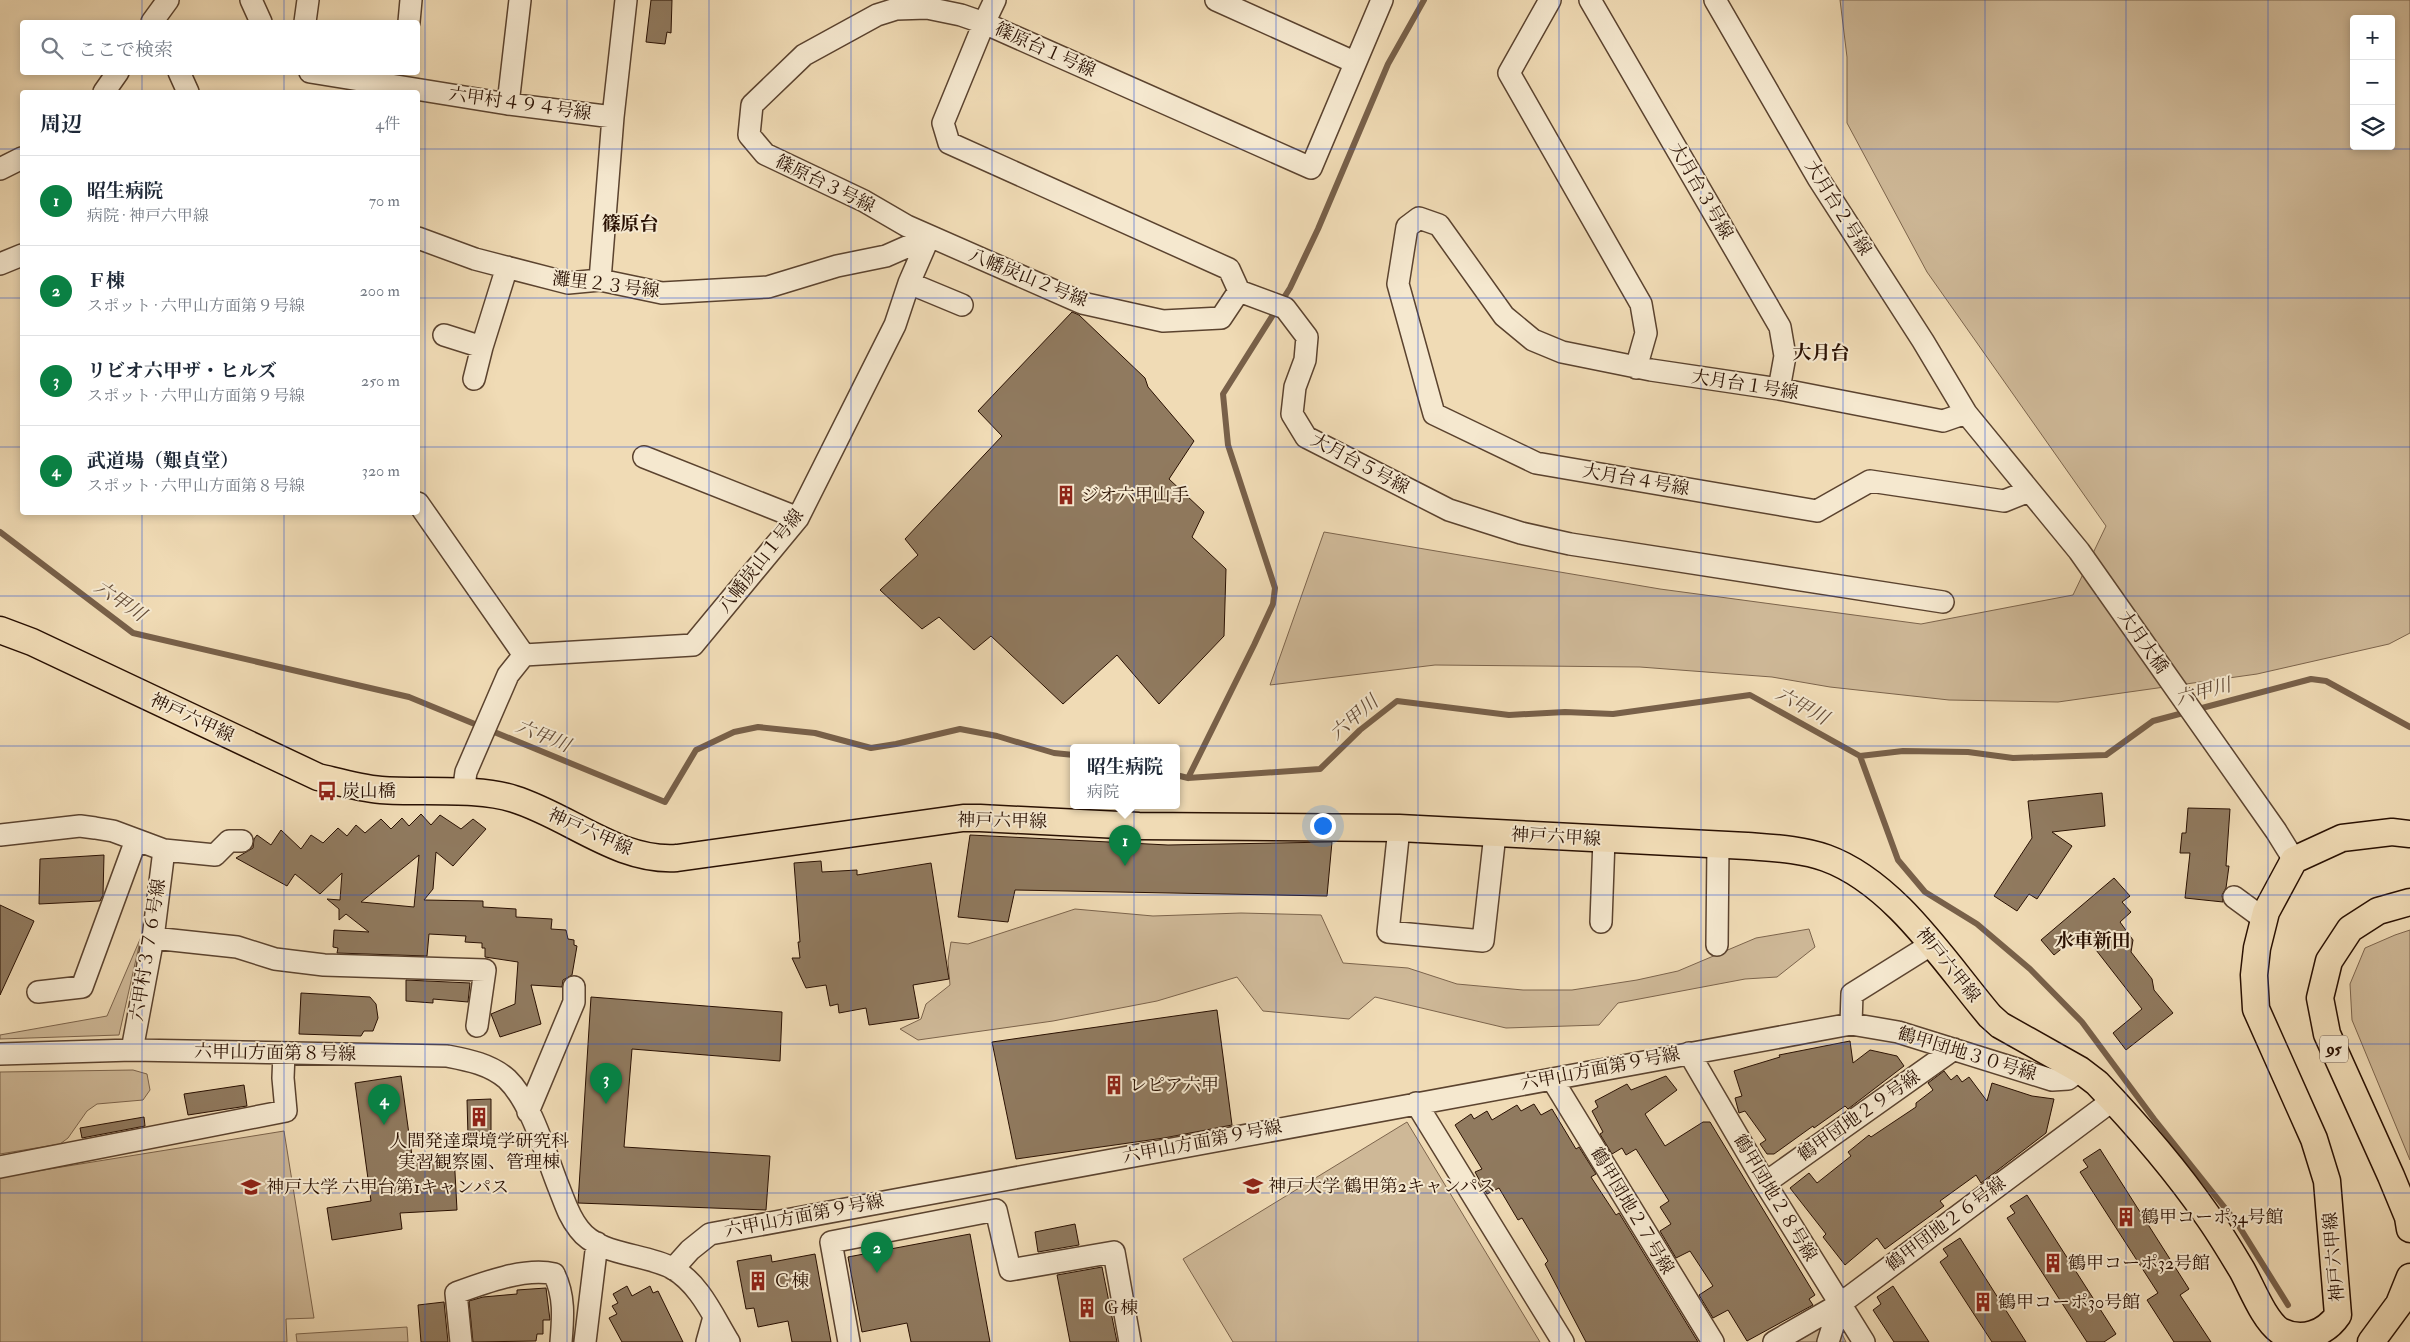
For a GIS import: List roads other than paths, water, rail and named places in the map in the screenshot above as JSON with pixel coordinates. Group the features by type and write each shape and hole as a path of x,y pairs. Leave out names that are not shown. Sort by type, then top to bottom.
{"main road":[{"name":"神戸六甲線","path":"0,630 32,642 318,777 352,786 380,790 463,793 512,798 617,846 646,857 662,859 963,818 1139,826 1399,828 1718,844 1776,848 1816,855 1838,863 1890,901 1932,944 1980,1005 2000,1026 2080,1070 2097,1083 2183,1182 2208,1216 2270,1321 2280,1332 2292,1340 2323,1332 2338,1315 2339,1306 2327,1181 2314,1139 2256,1009 2254,975 2257,948 2264,919 2280,883 2294,860"},
{"path":"2294,860 2342,838 2392,832 2410,834"},
{"name":"95","path":"2410,902 2378,911 2350,930 2329,961 2320,998 2328,1034 2391,1176 2408,1217 2410,1229"},
{"path":"2371,1342 2399,1304 2410,1277"}],"street":[{"path":"156,20 168,0"},
{"path":"251,0 260,20"},
{"path":"306,20 308,0"},
{"path":"409,20 412,0"},
{"path":"508,104 520,0"},
{"path":"600,280 613,117 626,0"},
{"path":"984,23 995,0"},
{"path":"1216,0 1354,62"},
{"name":"篠原台１号線","path":"1239,291 1229,269 949,143 943,123 984,23 1311,168 1354,62 1382,0"},
{"path":"1550,0 1510,73 1641,304 1646,333 1636,368"},
{"name":"大月台３号線","path":"1590,0 1780,327 1785,356 1779,389"},
{"name":"大月台２号線","path":"1715,0 1818,178 1924,341 1966,413"},
{"name":"篠原台３号線","path":"930,237 864,202 765,154 749,135 752,105 804,55 877,15 896,9 927,8 961,15 984,23"},
{"path":"105,90 116,75"},
{"path":"180,75 187,90"},
{"name":"六甲村４９４号線","path":"345,75 403,80 508,104 613,117"},
{"path":"0,169 20,159"},
{"name":"大月台１号線","path":"1407,227 1419,218 1439,225 1504,316 1533,340 1562,352 1584,359 1779,389 1943,421 1966,413"},
{"name":"大月台４号線","path":"1407,227 1398,284 1434,414 1536,462 1817,511 1870,481 2004,501 2029,491"},
{"name":"灘里２３号線","path":"420,239 507,267 568,283 600,280 662,293 768,287 837,266 886,256 930,237"},
{"name":"八幡炭山１号線","path":"524,656 694,645 798,518 895,325 909,283 930,237"},
{"name":"八幡炭山２号線","path":"930,237 1082,303 1163,321 1221,318 1239,291"},
{"path":"0,264 20,256"},
{"path":"474,379 507,267"},
{"path":"909,283 962,305"},
{"name":"大月台５号線","path":"1239,291 1286,308 1307,337 1305,360 1295,387 1292,414 1306,437 1449,510 1521,533 1570,544 1943,602"},
{"path":"444,335 482,347"},
{"path":"1966,413 2029,491"},
{"path":"644,457 798,518"},
{"name":"大月大橋","path":"2029,491 2079,551 2276,831 2294,860"},
{"path":"420,506 524,656 508,675 473,753 466,772 463,793"},
{"path":"0,835 80,826 113,831 164,850 215,855 229,841 242,841"},
{"path":"1399,828 1388,932 1483,941 1496,834"},
{"path":"1601,922 1604,839"},
{"path":"38,992 82,987 136,840"},
{"path":"1717,945 1718,844"},
{"name":"六甲村３７６号線","path":"132,1050 153,938 164,850"},
{"path":"2234,897 2264,919"},
{"path":"153,938 238,947 275,959 324,965 485,970 477,1026"},
{"path":"1851,1024 1852,994 1932,944"},
{"path":"574,988 574,1002 528,1112 570,1217 582,1233 597,1243 673,1269 695,1287 729,1342"},
{"name":"鶴甲団地３０号線","path":"1851,1024 1898,1032 2052,1080 2068,1079 2080,1070"},
{"name":"六甲山方面第９号線","path":"673,1269 690,1250 710,1234 1851,1024"},
{"name":"鶴甲団地２９号線","path":"1765,1183 1954,1049"},
{"name":"六甲山方面第８号線","path":"0,1054 132,1050 448,1056 470,1060 492,1069 507,1080 528,1112"},
{"name":"鶴甲団地２８号線","path":"1689,1053 1765,1183 1864,1342"},
{"path":"0,1168 286,1111 283,1078 284,1054"},
{"name":"鶴甲団地２７号線","path":"1552,1079 1712,1342"},
{"name":"鶴甲団地２６号線","path":"1774,1342 1840,1304 2113,1100"},
{"path":"1416,1103 1563,1342"},
{"path":"849,1342 831,1242 996,1210 1010,1270 1114,1252 1130,1342"},
{"path":"585,1342 597,1243"},
{"path":"461,1342 456,1293 487,1282 543,1271 554,1274 561,1288 563,1311 561,1342"},
{"path":"1828,1342 1840,1304"},
{"path":"707,1342 714,1317"}],"waterway":[{"path":"1188,778 1273,604 1275,588 1228,445 1223,394 1290,288 1318,229 1388,64 1424,0"},
{"name":"六甲川","path":"0,532 133,633 409,697 665,802 696,750 734,732 758,727 815,733 871,748 960,729 997,736 1054,753 1070,755"},
{"name":"六甲川","path":"1180,776 1188,778 1320,769 1360,730 1397,701 1509,715 1565,712 1613,714 1750,695 1860,756 1903,751 1968,752 2013,758 2106,755 2153,721 2311,679 2326,681 2410,727"},
{"path":"1860,756 1898,860 1925,892 1977,924 2030,969 2082,1022 2154,1119 2237,1223 2288,1305"}],"place":[{"name":"ジオ六甲山手","path":"1066,495"},
{"name":"炭山橋","path":"327,791"},
{"name":"昭生病院","path":"1125,866"},
{"name":"レピア六甲","path":"1114,1085"},
{"name":"リビオ六甲ザ・ヒルズ","path":"606,1104"},
{"name":"人間発達環境学研究科 実習観察園、管理棟","path":"479,1117"},
{"name":"武道場（艱貞堂）","path":"384,1125"},
{"name":"神戸大学 鶴甲第2キャンパス","path":"1253,1186"},
{"name":"神戸大学 六甲台第1キャンパス","path":"251,1187"},
{"name":"鶴甲コーポ34号館","path":"2126,1217"},
{"name":"鶴甲コーポ32号館","path":"2053,1263"},
{"name":"Ｆ棟","path":"877,1273"},
{"name":"Ｃ棟","path":"758,1281"},
{"name":"鶴甲コーポ30号館","path":"1983,1302"},
{"name":"Ｇ棟","path":"1087,1308"}],"district":[{"name":"篠原台","path":"630,224"},
{"name":"大月台","path":"1821,353"},
{"name":"水車新田","path":"2093,941"}]}
